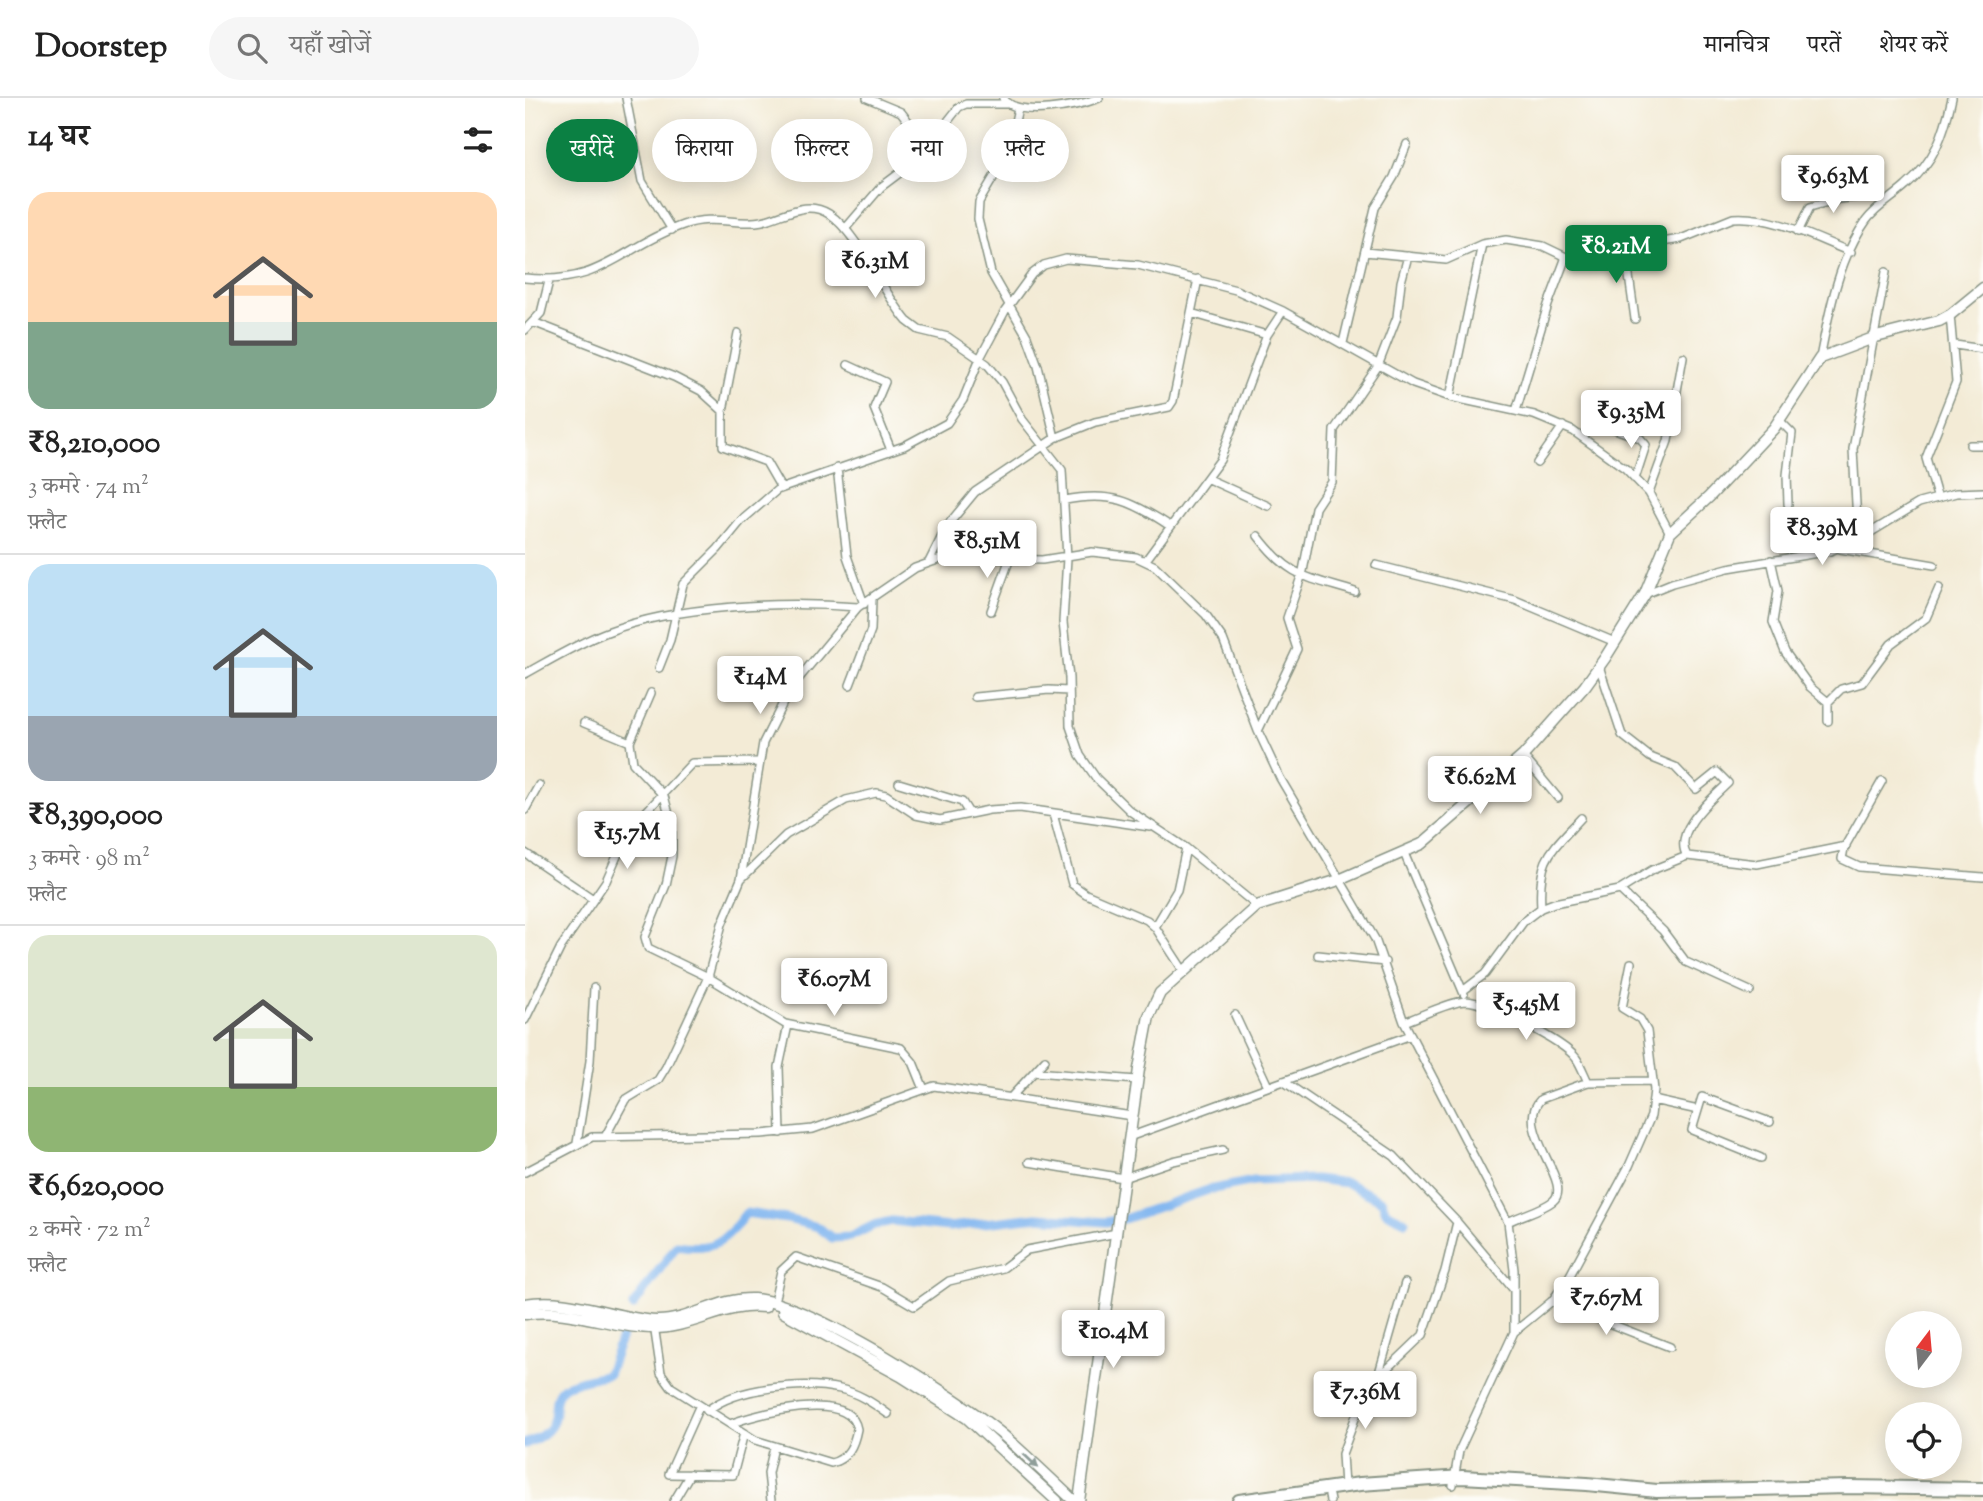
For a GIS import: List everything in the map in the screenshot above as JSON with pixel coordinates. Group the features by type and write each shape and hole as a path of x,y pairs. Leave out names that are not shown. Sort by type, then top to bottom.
{"highway":[{"path":"1239,1501 1344,1486 1476,1480 1587,1484 1657,1492 1848,1486 1983,1489"},
{"path":"1298,1501 1454,1481"}],"street":[{"path":"627,98 642,181 672,230"},
{"path":"867,98 901,112 906,119"},
{"path":"949,119 961,105 1005,101 1019,108 1056,108 1099,98"},
{"path":"1077,1501 1137,1080 1153,1005 1168,983 1257,906 1339,880 1422,844 1523,755 1599,666 1615,642 1645,594 1670,533 1709,497 1779,420 1820,358 1831,304 1866,221 1907,186 1933,156 1943,138 1952,98"},
{"path":"1019,108 1009,153 977,208 986,260 1010,304 1044,382 1055,438"},
{"path":"1343,343 1375,208 1394,177 1407,144"},
{"path":"845,229 876,192 890,182"},
{"path":"1798,232 1810,207 1839,199 1867,197"},
{"path":"525,278 549,281 603,268 683,225 715,219 760,221 802,208 830,214 845,229 907,321 919,330 948,337 980,358 1002,382 1021,419 1062,470 1067,558 1063,622 1070,726 1076,747 1087,766 1112,795 1187,848 1257,906"},
{"path":"1365,252 1446,260 1482,244 1506,240 1525,241 1566,257 1681,239 1733,218 1756,218 1851,252"},
{"path":"1450,397 1482,244"},
{"path":"1625,247 1635,319"},
{"path":"1258,732 1297,649 1287,618 1301,576 1315,508 1334,474 1334,429 1378,366 1397,317 1401,282 1408,257"},
{"path":"1516,411 1548,305 1566,257"},
{"path":"659,668 680,592 689,577 718,550 759,504 781,488 891,450 939,430 955,415 980,358 1010,304 1032,274 1055,260 1138,265 1236,290 1283,311 1413,384 1450,397 1516,411 1563,426 1635,479 1649,494 1670,533"},
{"path":"1858,540 1852,462 1886,272"},
{"path":"929,562 947,526 975,492 1055,438 1095,422 1169,408 1173,401 1198,279"},
{"path":"525,330 545,303 549,281"},
{"path":"1820,358 1876,337 1950,315 1983,288"},
{"path":"1146,560 1208,479 1227,443 1267,335 1283,311"},
{"path":"1191,313 1267,335"},
{"path":"1937,496 1926,458 1954,390 1955,345 1950,315"},
{"path":"533,321 689,383 723,411"},
{"path":"738,333 723,411 723,446 765,462 781,488"},
{"path":"1955,345 1983,349"},
{"path":"1649,494 1668,441 1683,357"},
{"path":"848,365 885,382 874,408 891,450"},
{"path":"1779,420 1792,433 1787,475 1788,505"},
{"path":"1537,463 1563,426"},
{"path":"1612,428 1640,438 1646,445 1635,479"},
{"path":"1970,445 1983,445"},
{"path":"837,468 847,556 861,606"},
{"path":"1208,479 1268,506"},
{"path":"1645,594 1683,580 1839,549 1919,503 1937,496 1983,492"},
{"path":"1065,499 1107,496 1143,508 1170,526"},
{"path":"1258,536 1277,561 1301,576 1355,593"},
{"path":"1839,549 1934,565"},
{"path":"606,1135 625,1100 658,1080 708,977 722,924 741,879 757,762 763,743 790,689 861,606 929,562 967,555 1067,558 1092,552 1146,560 1189,598 1216,628 1258,732 1280,778 1375,939 1404,1022 1507,1222 1514,1290 1514,1332 1459,1451 1454,1481"},
{"path":"991,611 1010,558"},
{"path":"1771,561 1778,591 1773,622 1785,652 1810,687 1828,702"},
{"path":"1376,565 1515,600 1615,642"},
{"path":"1828,721 1828,702 1841,689 1862,683 1891,644 1926,618 1939,587"},
{"path":"850,685 871,630 872,599"},
{"path":"525,674 601,634 675,614 766,607 861,606"},
{"path":"1599,666 1622,735 1650,757 1675,767 1696,789 1717,772 1728,783 1709,802 1683,837 1682,849 1687,856"},
{"path":"975,697 1035,691 1069,691"},
{"path":"651,694 630,743 633,763 664,796 671,816 673,846 666,886 647,930 645,943 788,1024 901,1048 913,1062 924,1088"},
{"path":"584,723 630,743"},
{"path":"1523,755 1557,798"},
{"path":"525,1020 562,947 614,865 628,831 664,796 692,763 757,762"},
{"path":"1882,781 1846,846 1842,859 1859,867 1983,877"},
{"path":"899,783 962,802 969,813"},
{"path":"525,810 540,785"},
{"path":"741,879 786,835 846,800 865,793 886,795 906,810 928,818 951,819 969,813 1020,808 1154,827"},
{"path":"1053,814 1072,884 1086,894 1140,916 1155,927 1184,971"},
{"path":"1541,908 1539,881 1543,864 1549,852 1581,818"},
{"path":"1464,990 1485,974 1516,930 1541,908 1620,890 1652,870 1687,856 1757,864 1846,846"},
{"path":"1155,927 1177,890 1187,848"},
{"path":"525,853 593,900"},
{"path":"1404,853 1464,990 1465,1001"},
{"path":"1620,890 1663,931 1686,962 1750,991"},
{"path":"1318,955 1385,962"},
{"path":"1514,1332 1552,1301 1568,1279 1648,1127 1653,1100 1647,1031 1640,1019 1622,1008 1631,963"},
{"path":"577,1143 590,1061 594,988"},
{"path":"1404,1022 1465,1001 1510,1016 1566,1050 1575,1057 1588,1082"},
{"path":"1235,1015 1268,1086"},
{"path":"781,1133 779,1067 788,1024"},
{"path":"1129,1137 1411,1035"},
{"path":"1012,1097 1045,1060"},
{"path":"1035,1072 1137,1080"},
{"path":"1283,1081 1394,1156 1457,1222 1514,1290"},
{"path":"1507,1222 1552,1202 1559,1191 1536,1135 1533,1122 1536,1104 1548,1095 1588,1082 1652,1081"},
{"path":"525,1172 577,1143 606,1135 781,1133 833,1123 924,1088 944,1086 1132,1116"},
{"path":"1761,1158 1692,1130 1702,1097 1770,1122"},
{"path":"1653,1100 1698,1110"},
{"path":"1029,1162 1123,1178 1173,1161 1223,1150"},
{"path":"1376,1380 1423,1335 1445,1271 1457,1222"},
{"path":"774,1302 781,1271 796,1257 882,1287 914,1306 949,1281 1003,1268 1027,1250 1117,1233"},
{"path":"1344,1486 1342,1454 1345,1443 1357,1413 1376,1380 1405,1283"},
{"path":"525,1304 571,1303 654,1324 738,1300 774,1302 833,1328 971,1412 1003,1435 1077,1501"},
{"path":"1552,1301 1670,1347"},
{"path":"525,1314 573,1313 654,1324 747,1306 775,1308 901,1376 967,1418 985,1431 1057,1501"},
{"path":"654,1324 664,1379 699,1407 744,1433 774,1447 831,1463 839,1461 849,1451 856,1424 847,1415 822,1406 767,1413 730,1424"},
{"path":"707,1411 731,1396 785,1386 818,1386 854,1393 888,1414"},
{"path":"699,1407 669,1474 733,1475 744,1433"},
{"path":"771,1501 768,1473 774,1447"},
{"path":"674,1501 690,1474"}],"waterway":[{"path":"633,1306 677,1245 700,1247 717,1242 731,1231 746,1213 818,1227 832,1238 850,1237 874,1225 892,1221 949,1227 1037,1217 1106,1222 1127,1218 1208,1190 1254,1181 1316,1179 1347,1183 1382,1201 1386,1212 1405,1221"},
{"path":"525,1444 548,1430 553,1422 556,1400 564,1387 608,1374 624,1329"}]}
